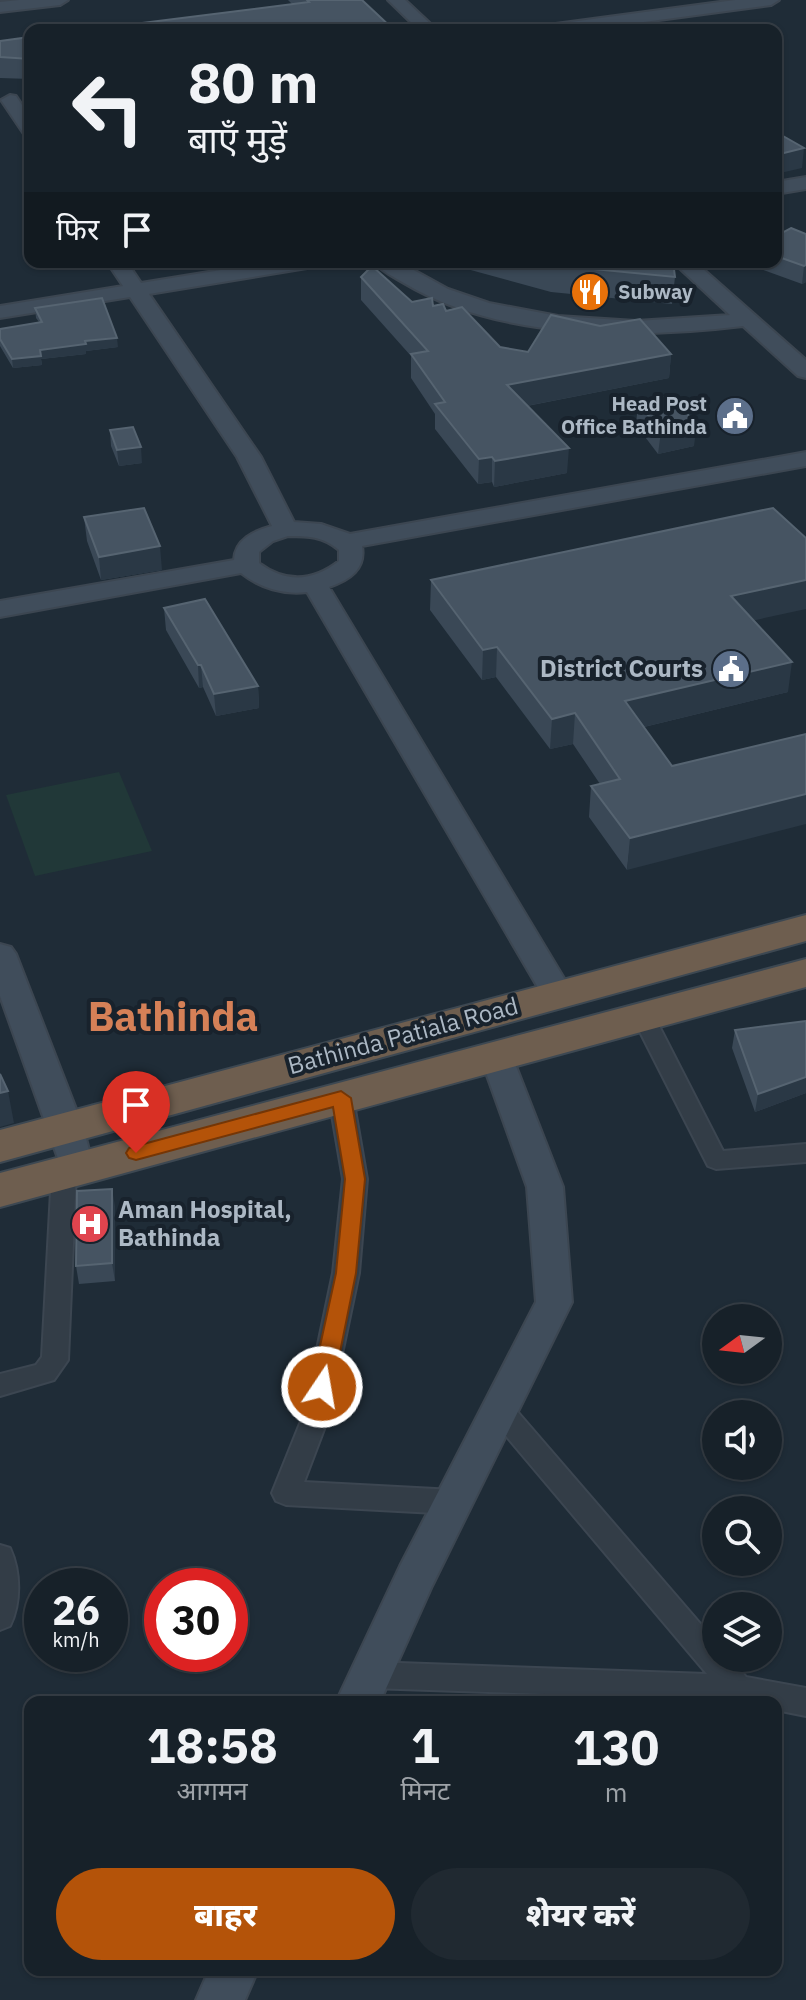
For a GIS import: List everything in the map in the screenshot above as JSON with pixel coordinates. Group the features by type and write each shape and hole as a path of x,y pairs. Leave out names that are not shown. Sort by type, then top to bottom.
{"highway":[{"name":"Bathinda Patiala Road","path":"0,1146 806,928"},
{"path":"0,1190 806,973"}],"street":[{"path":"0,7 60,0"},
{"path":"396,0 422,24"},
{"path":"593,24 771,0"},
{"path":"5,101 24,123"},
{"path":"782,187 806,183"},
{"path":"121,268 249,457 286,529"},
{"path":"0,312 269,268"},
{"path":"395,268 450,298 526,316 667,328 747,319"},
{"path":"691,268 806,371"},
{"path":"346,542 806,459"},
{"path":"286,529 313,529 334,535 351,548 351,563 336,577 315,584 283,585 260,578 246,565 247,549 264,536 286,529"},
{"path":"0,609 246,565"},
{"path":"315,584 558,995"},
{"path":"0,954 66,1127 70,1171 55,1360 45,1373 0,1385"},
{"path":"643,1016 716,1160 806,1153"},
{"path":"496,1056 545,1187 554,1302 365,1688 738,1689 775,1696"},
{"path":"341,1098 355,1179 346,1273 316,1416 286,1493 454,1502"},
{"path":"500,1410 738,1689"},
{"path":"0,1557 5,1605 0,1617"},
{"path":"782,1697 806,1702"},
{"path":"220,2000 231,1976"}],"green space":[{"path":"119,772 152,851 35,876 6,795"}],"building":[{"path":"307,0 362,0 388,24 134,24 309,2"},
{"path":"24,38 24,59 0,57 0,41"},
{"path":"782,135 804,148 782,154"},
{"path":"791,228 806,234 806,265 782,258 782,233"},
{"path":"374,268 412,302 432,298 433,306 443,304 446,311 462,307 500,347 528,352 551,315 600,326 640,319 671,354 507,385 569,448 495,461 492,457 479,459 435,404 445,402 411,354 428,351 361,277"},
{"path":"583,268 674,268 675,277"},
{"path":"102,298 117,338 40,350 41,356 12,359 0,339 0,329 42,322 35,308"},
{"path":"667,396 697,423 661,431 638,403"},
{"path":"133,427 141,447 117,450 110,430"},
{"path":"144,508 160,546 99,557 84,517"},
{"path":"773,508 806,538 806,580 731,596 792,662 625,701 672,766 806,734 806,794 630,838 591,786 620,779 575,713 552,719 497,647 483,650 431,580"},
{"path":"205,599 258,686 214,694 201,665 198,665 164,608"},
{"path":"806,1021 806,1077 758,1094 735,1030"},
{"path":"0,1074 8,1091 0,1093"},
{"path":"112,1189 112,1263 76,1266 77,1191"}],"place":[{"name":"Subway","path":"590,292"},
{"name":"Head Post Office Bathinda","path":"735,416"},
{"name":"District Courts","path":"731,669"},
{"name":"Aman Hospital, Bathinda","path":"90,1224"}],"district":[{"name":"Bathinda","path":"173,1017"}],"route":[{"path":"136,1153 341,1098 355,1179 346,1273 322,1387"}]}
